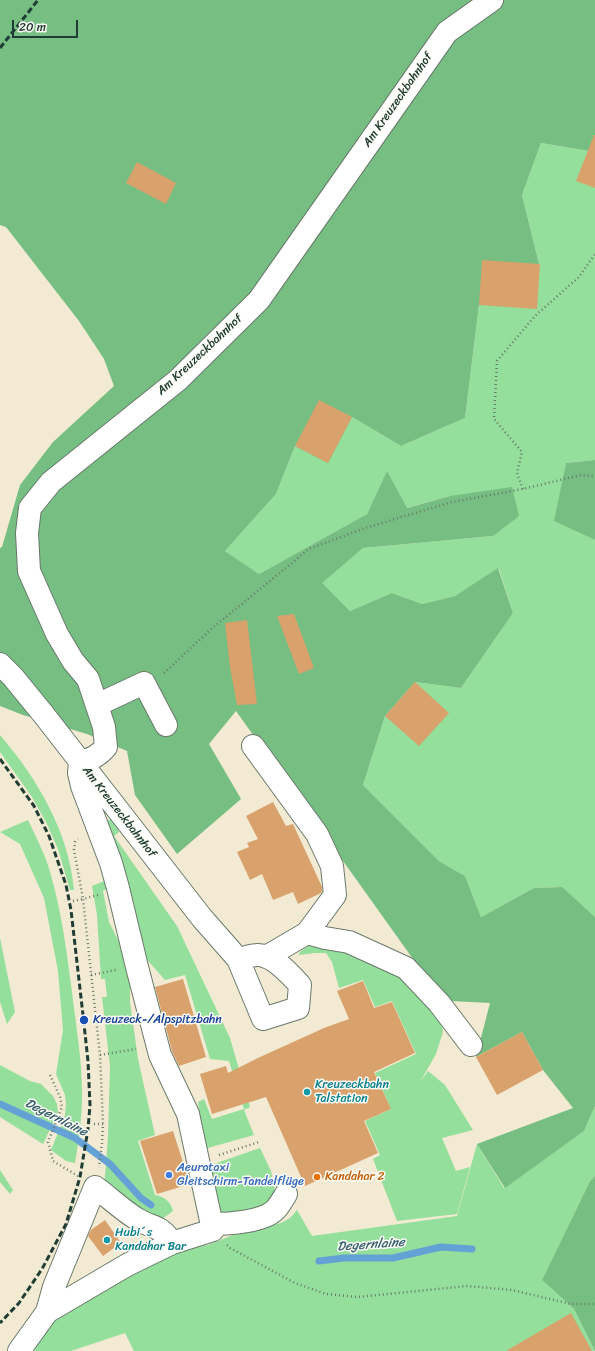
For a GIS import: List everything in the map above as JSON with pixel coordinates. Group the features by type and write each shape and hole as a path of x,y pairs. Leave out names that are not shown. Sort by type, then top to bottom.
{"street":[{"name":"Am Kreuzeckbahnhof","path":"80,762 89,760 99,755 106,747 104,727 88,679 73,661 57,634 29,571 27,533 30,508 51,482 178,380 258,300 447,32 492,0"},
{"name":"Am Kreuzeckbahnhof","path":"0,664 13,677 202,918 238,959 263,1019 298,1008 300,985 285,969 266,957"},
{"path":"97,705 144,683 166,725"},
{"path":"238,959 257,955 266,957 307,933 335,895 332,866 317,834 254,746"},
{"path":"80,762 79,773 82,786 118,888 160,1055 188,1114 212,1227"},
{"path":"307,933 349,942 406,968 439,1003 471,1045"},
{"path":"20,1351 47,1312 54,1287 97,1178 138,1220 166,1233 172,1243"},
{"path":"47,1312 127,1265 172,1243 212,1227 260,1218 275,1210 286,1194"}],"path":[{"path":"523,489 517,473 522,452 494,419 497,361 535,316 579,277 595,254"},
{"path":"144,683 164,672 210,630 309,549 365,528 452,502 523,489 581,475 595,476"},
{"path":"50,1075 60,1097 62,1108 48,1142 53,1161 97,1178 103,1124 100,1055 83,899 74,850 75,842 94,820"},
{"path":"73,901 94,897"},
{"path":"91,975 101,973"},
{"path":"100,1055 158,1045"},
{"path":"94,1124 103,1124"},
{"path":"198,1161 259,1142"},
{"path":"212,1227 230,1248 295,1283 326,1294 358,1296 468,1286 512,1290 571,1304 595,1304"}],"green space":[{"path":"0,0 595,0 595,152 541,143 522,195 539,264 479,305 465,418 401,446 352,417 328,463 295,446 276,494 225,551 259,574 367,514 387,471 407,508 450,496 512,487 519,516 493,536 363,548 322,583 350,611 392,593 422,604 455,596 498,568 513,613 461,688 415,682 385,716 363,785 439,861 465,876 481,917 534,888 562,887 595,917 595,1106 584,1131 505,1188 477,1144 573,1108 543,1070 522,1032 476,1057 490,1003 451,1001 418,966 236,711 209,744 241,799 177,854 135,795 127,751 87,734 23,715 0,706 0,548 2,547 20,485 53,442 114,386 104,359 79,321 6,227 0,225"},
{"path":"541,143 595,152 595,460 566,463 555,521 595,540 595,917 561,887 534,888 481,917 465,876 439,861 363,785 385,716 415,682 461,688 513,613 499,569 455,596 422,604 392,593 350,611 321,583 363,548 493,536 450,496 406,508 387,472 367,514 259,574 225,551 276,494 295,446 352,417 401,446 465,418 479,305 539,264 522,195"},
{"path":"595,460 595,540 554,521 566,463"},
{"path":"0,735 26,769 49,807 66,847 74,890 70,890 58,849 46,822 32,797 0,752"},
{"path":"111,819 116,824 119,832 114,836 177,926 230,1038 250,1107 244,1110 254,1135 204,1149 198,1102 204,1099 212,1119 244,1109 229,1061 210,1059 185,975 165,980 143,955 104,822"},
{"path":"28,820 42,849 50,871 59,906 68,963 82,1081 81,1120 75,1163 66,1161 51,1150 65,1115 66,1104 65,1095 56,1074 63,1030 58,971 44,898 20,844 0,832"},
{"path":"109,879 111,886 103,891 109,922 119,942 130,984 130,1002 138,1059 155,1135 138,1141 155,1195 167,1200 173,1211 162,1219 140,1216 104,1189 108,1136 110,1066 102,997 107,997 105,979 101,979 97,915 92,886"},
{"path":"0,938 15,1012 7,1024 0,1002"},
{"path":"332,942 401,975 440,1014 443,1032 436,1054 420,1082 428,1071 445,1085 473,1130 442,1138 456,1171 470,1167 457,1214 397,1221 373,1159 380,1155 365,1121 391,1109 375,1073 416,1054 392,1001 375,1007 363,980 339,988 332,962 326,953 298,955 309,946"},
{"path":"0,1065 30,1081 41,1084 53,1096 57,1104 58,1112 43,1144 0,1117"},
{"path":"595,1106 595,1176 590,1181 542,1280 574,1309 595,1351 134,1351 125,1333 71,1351 35,1351 36,1340 44,1330 73,1306 139,1266 185,1248 208,1245 233,1235 236,1231 281,1223 290,1218 297,1210 312,1236 457,1216 477,1144 504,1188 584,1131"},
{"path":"260,1148 271,1171 275,1192 269,1206 223,1216 213,1195 208,1166"},
{"path":"0,1170 13,1190 10,1194 0,1182"},
{"path":"595,1176 595,1351 574,1309 542,1280 590,1181"}],"building":[{"path":"595,135 595,188 576,181"},
{"path":"137,162 176,183 166,204 126,183"},
{"path":"482,260 540,264 537,309 479,305"},
{"path":"319,400 352,417 328,463 295,446"},
{"path":"294,614 314,668 299,674 277,616"},
{"path":"247,620 257,704 237,705 230,667 225,623"},
{"path":"415,682 449,713 419,746 385,716"},
{"path":"273,802 286,826 293,824 322,887 321,893 298,904 293,892 273,900 262,874 250,880 237,852 249,847 247,843 258,839 246,816"},
{"path":"183,979 206,1057 179,1066 172,1051 155,987"},
{"path":"363,981 374,1008 392,1002 415,1053 374,1072 391,1109 364,1121 378,1153 305,1186 266,1097 212,1114 200,1074 226,1066 228,1073 324,1028 349,1019 337,991"},
{"path":"522,1032 543,1070 497,1095 476,1057"},
{"path":"173,1131 190,1184 157,1194 140,1141"},
{"name":"Hubi´s Kandahar Bar","path":"105,1220 121,1243 103,1256 88,1236 91,1230"},
{"path":"571,1313 592,1351 506,1351"}],"waterway":[{"name":"Degernlaine","path":"0,1104 75,1138 110,1164 141,1198 151,1205"},
{"name":"Degernlaine","path":"319,1261 344,1258 393,1258 441,1247 472,1249"}],"railway":[{"path":"0,48 38,0"},
{"path":"0,759 34,806 49,836 66,885 71,910 83,1015 88,1061 90,1105 88,1129 80,1177 66,1224 42,1269 19,1303 0,1323"}],"place":[{"name":"Kreuzeck-/Alpspitzbahn","path":"84,1020"},
{"name":"Kreuzeckbahn Talstation","path":"307,1092"},
{"name":"Aeurotaxi Gleitschirm-Tandelflüge","path":"169,1175"},
{"name":"Kandahar 2","path":"317,1177"},
{"name":"Hubi´s Kandahar Bar","path":"107,1240"}]}
